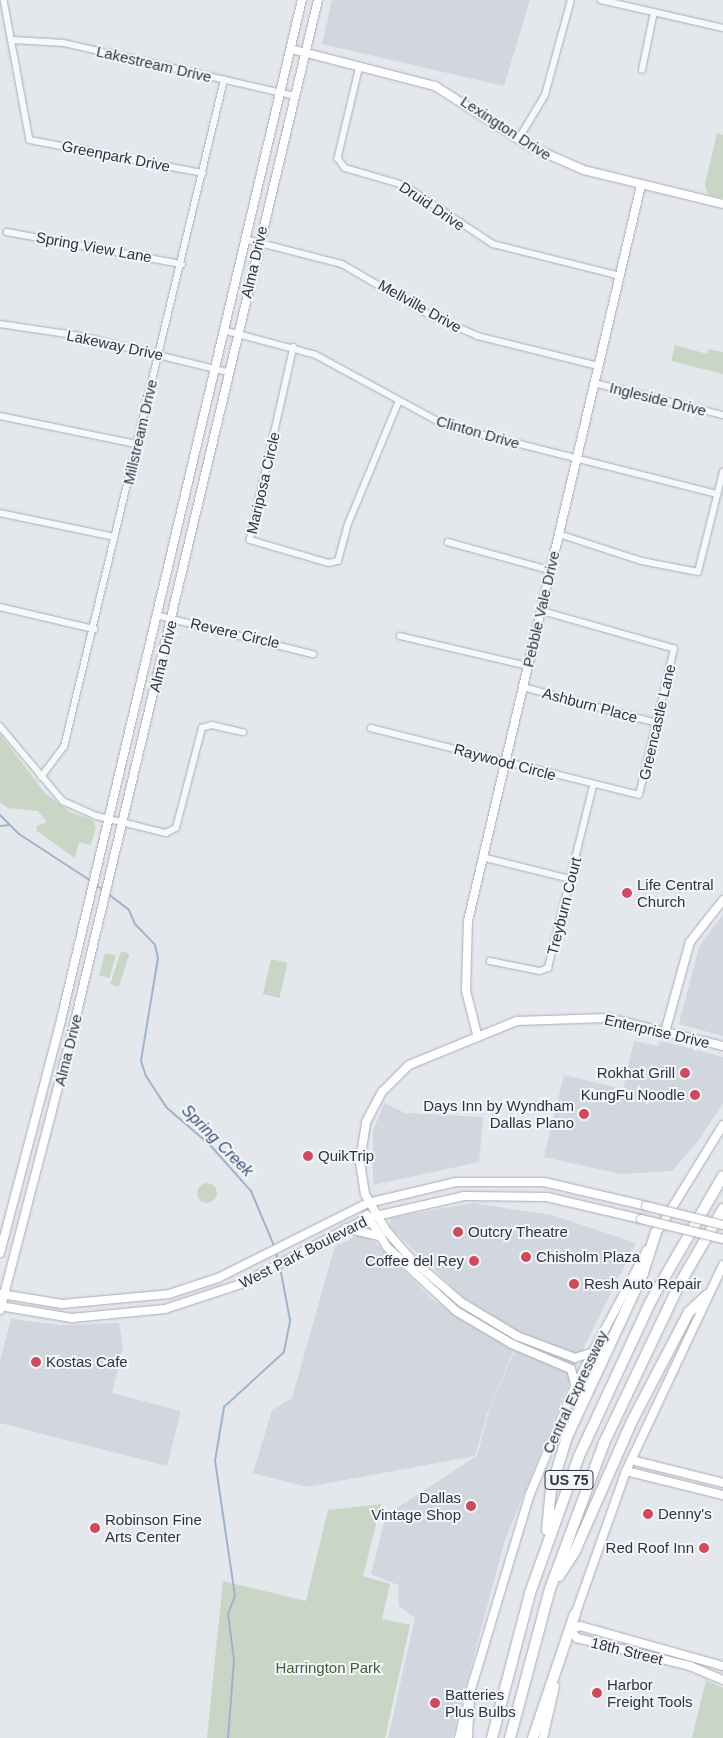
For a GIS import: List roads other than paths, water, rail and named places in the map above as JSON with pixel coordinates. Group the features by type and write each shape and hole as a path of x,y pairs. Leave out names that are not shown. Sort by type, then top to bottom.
{"highway":[{"name":"Central Expressway","path":"492,1738 545,1547 618,1367 723,1176"},
{"name":"US 75","path":"510,1738 550,1589 616,1414 679,1285 723,1209"},
{"path":"545,1547 551,1489 567,1437 643,1273 656,1232"},
{"path":"550,1589 575,1551 632,1421 689,1312 707,1295"},
{"path":"532,1738 575,1614"},
{"path":"467,1738 469,1694"}],"main road":[{"name":"Alma Drive","path":"0,1253 71,978 87,900 302,0"},
{"name":"Alma Drive","path":"0,1308 2,1294 43,1147 84,981 99,909 172,618 237,333 318,0"},
{"name":"Lexington Drive","path":"291,49 414,78 452,94 518,140 566,164 641,185 723,204"},
{"name":"Pebble Vale Drive","path":"477,1034 467,1001 465,951 482,857 641,185"},
{"path":"665,1032 690,942 723,900"},
{"path":"71,978 84,981"},
{"name":"Enterprise Drive","path":"591,1353 575,1358 517,1336 434,1281 394,1240 368,1202 360,1172 366,1122 382,1092 421,1057 477,1034 517,1021 574,1016 607,1018 723,1046"},
{"name":"Central Expressway","path":"459,1738 469,1694 514,1539 575,1386 656,1232 723,1125"},
{"path":"29,1144 43,1147"},
{"name":"West Park Boulevard","path":"2,1294 42,1302 99,1303 152,1298 201,1284 254,1260 297,1236 368,1202 442,1184 504,1180 569,1186 723,1225"},
{"name":"West Park Boulevard","path":"0,1308 52,1316 111,1317 204,1298 258,1276 344,1228 367,1218 442,1199 508,1194 547,1197 723,1240"},
{"path":"368,1202 367,1218 379,1237 427,1287 456,1311 512,1344 571,1369 575,1386"},
{"path":"344,1228 379,1237"},
{"path":"543,1738 570,1630 626,1472 707,1295 723,1265"},
{"path":"427,1287 434,1281"},
{"path":"201,1284 204,1298"},
{"path":"512,1344 517,1336"},
{"path":"631,1460 723,1484"},
{"path":"626,1472 723,1495"},
{"path":"710,1492 713,1481"},
{"name":"18th Street","path":"723,1666 660,1646 580,1626 570,1630 577,1638 657,1658 723,1680"},
{"path":"657,1658 660,1646"}],"street":[{"path":"4,0 13,40"},
{"path":"518,140 545,95 571,0"},
{"path":"601,0 723,28"},
{"path":"642,70 654,12"},
{"name":"Lakestream Drive","path":"13,40 64,43 295,96"},
{"name":"Greenpark Drive","path":"13,40 21,110 30,140 202,173"},
{"name":"Druid Drive","path":"360,66 338,158 345,168 404,185 493,244 620,276"},
{"name":"Millstream Drive","path":"41,777 64,747 94,629 158,354 182,264 224,80"},
{"name":"Spring View Lane","path":"7,232 182,264"},
{"name":"Mellville Drive","path":"245,239 342,264 430,315 478,336 598,366"},
{"name":"Lakeway Drive","path":"0,324 158,354 228,372"},
{"name":"Clinton Drive","path":"223,330 294,347 316,355 398,403 456,428 578,457 717,494"},
{"name":"Mariposa Circle","path":"294,347 250,540 329,563 338,561 348,524 398,403"},
{"name":"Ingleside Drive","path":"594,384 723,415"},
{"path":"0,416 137,444"},
{"path":"559,534 642,560 698,572 723,472"},
{"path":"0,513 115,537"},
{"path":"448,542 550,570"},
{"path":"0,607 94,629"},
{"name":"Greencastle Lane","path":"541,611 674,649 639,795"},
{"name":"Revere Circle","path":"156,614 313,654"},
{"path":"400,636 528,666"},
{"name":"Ashburn Place","path":"523,687 657,723"},
{"path":"0,726 63,801 121,822 172,832 202,728 212,725 243,732"},
{"name":"Raywood Circle","path":"371,728 505,760 593,786 639,795"},
{"name":"Treyburn Court","path":"490,961 540,971 548,968 593,786"},
{"path":"482,857 570,879"}],"waterway":[{"name":"Spring Creek","path":"0,815 19,834 91,881"},
{"name":"Spring Creek","path":"0,826 10,825"},
{"name":"Spring Creek","path":"96,885 104,891"},
{"name":"Spring Creek","path":"108,894 129,910 135,924 155,945 158,958 141,1061 146,1076 166,1107 210,1145 251,1191 275,1248"},
{"name":"Spring Creek","path":"276,1253 279,1263"},
{"name":"Spring Creek","path":"228,1738 234,1660 228,1614 235,1596 215,1461 224,1407 284,1352 290,1320 280,1267"}],"place":[{"name":"Life Central Church","path":"627,893"},
{"name":"Rokhat Grill","path":"685,1073"},
{"name":"KungFu Noodle","path":"695,1095"},
{"name":"Days Inn by Wyndham Dallas Plano","path":"584,1114"},
{"name":"QuikTrip","path":"308,1156"},
{"name":"Outcry Theatre","path":"458,1232"},
{"name":"Chisholm Plaza","path":"526,1257"},
{"name":"Coffee del Rey","path":"474,1261"},
{"name":"Resh Auto Repair","path":"574,1284"},
{"name":"Kostas Cafe","path":"36,1362"},
{"name":"Dallas Vintage Shop","path":"471,1506"},
{"name":"Denny's","path":"648,1514"},
{"name":"Robinson Fine Arts Center","path":"95,1528"},
{"name":"Red Roof Inn","path":"704,1548"},
{"name":"Harbor Freight Tools","path":"597,1693"},
{"name":"Batteries Plus Bulbs","path":"435,1703"}],"park label":[{"name":"Harrington Park","path":"328,1668"}]}
